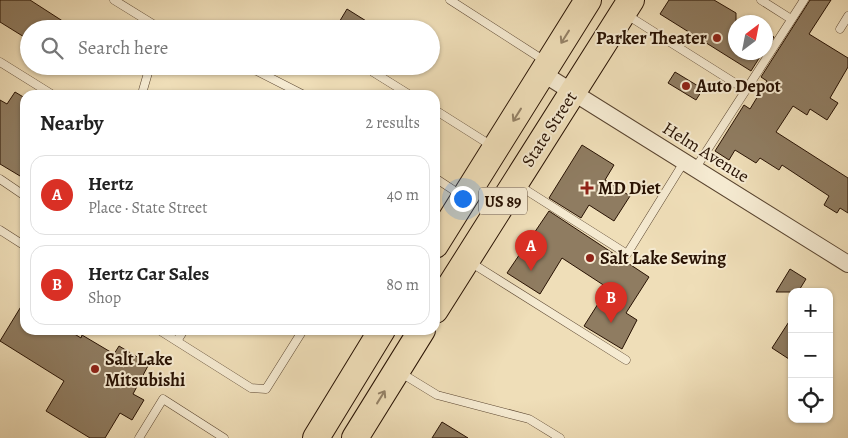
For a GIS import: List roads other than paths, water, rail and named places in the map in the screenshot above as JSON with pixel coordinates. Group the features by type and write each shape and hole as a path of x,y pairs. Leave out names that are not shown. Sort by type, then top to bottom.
{"main road":[{"name":"State Street","path":"440,237 588,0"},
{"name":"State Street","path":"440,302 514,182 627,7"},
{"path":"316,438 379,335"},
{"path":"355,438 419,335"}],"street":[{"name":"Helm Avenue","path":"546,68 573,92 848,264"}],"lane":[{"path":"114,0 146,20"},
{"path":"450,0 546,68"},
{"path":"761,0 791,19"},
{"path":"514,182 627,254 689,165 746,90 804,0"},
{"path":"627,7 746,90"},
{"path":"840,28 848,16"},
{"path":"0,62 20,74"},
{"path":"21,75 45,90"},
{"path":"143,90 147,75"},
{"path":"265,75 294,90"},
{"path":"378,75 402,90"},
{"path":"440,113 496,148"},
{"path":"0,179 20,193"},
{"path":"440,181 465,198"},
{"path":"0,230 20,243"},
{"path":"466,260 626,360"},
{"path":"167,335 251,388 266,389 300,335"},
{"path":"177,341 181,335"},
{"path":"397,370 437,395 529,419 560,438"},
{"path":"138,438 163,399 224,438"}],"place":[{"name":"Parker Theater","path":"717,38"},
{"name":"Auto Depot","path":"686,86"},
{"name":"MD Diet","path":"587,188"},
{"name":"Salt Lake Sewing","path":"590,258"},
{"name":"Hertz","path":"531,271"},
{"name":"Hertz Car Sales","path":"611,323"},
{"name":"Salt Lake Mitsubishi","path":"95,369"}]}
